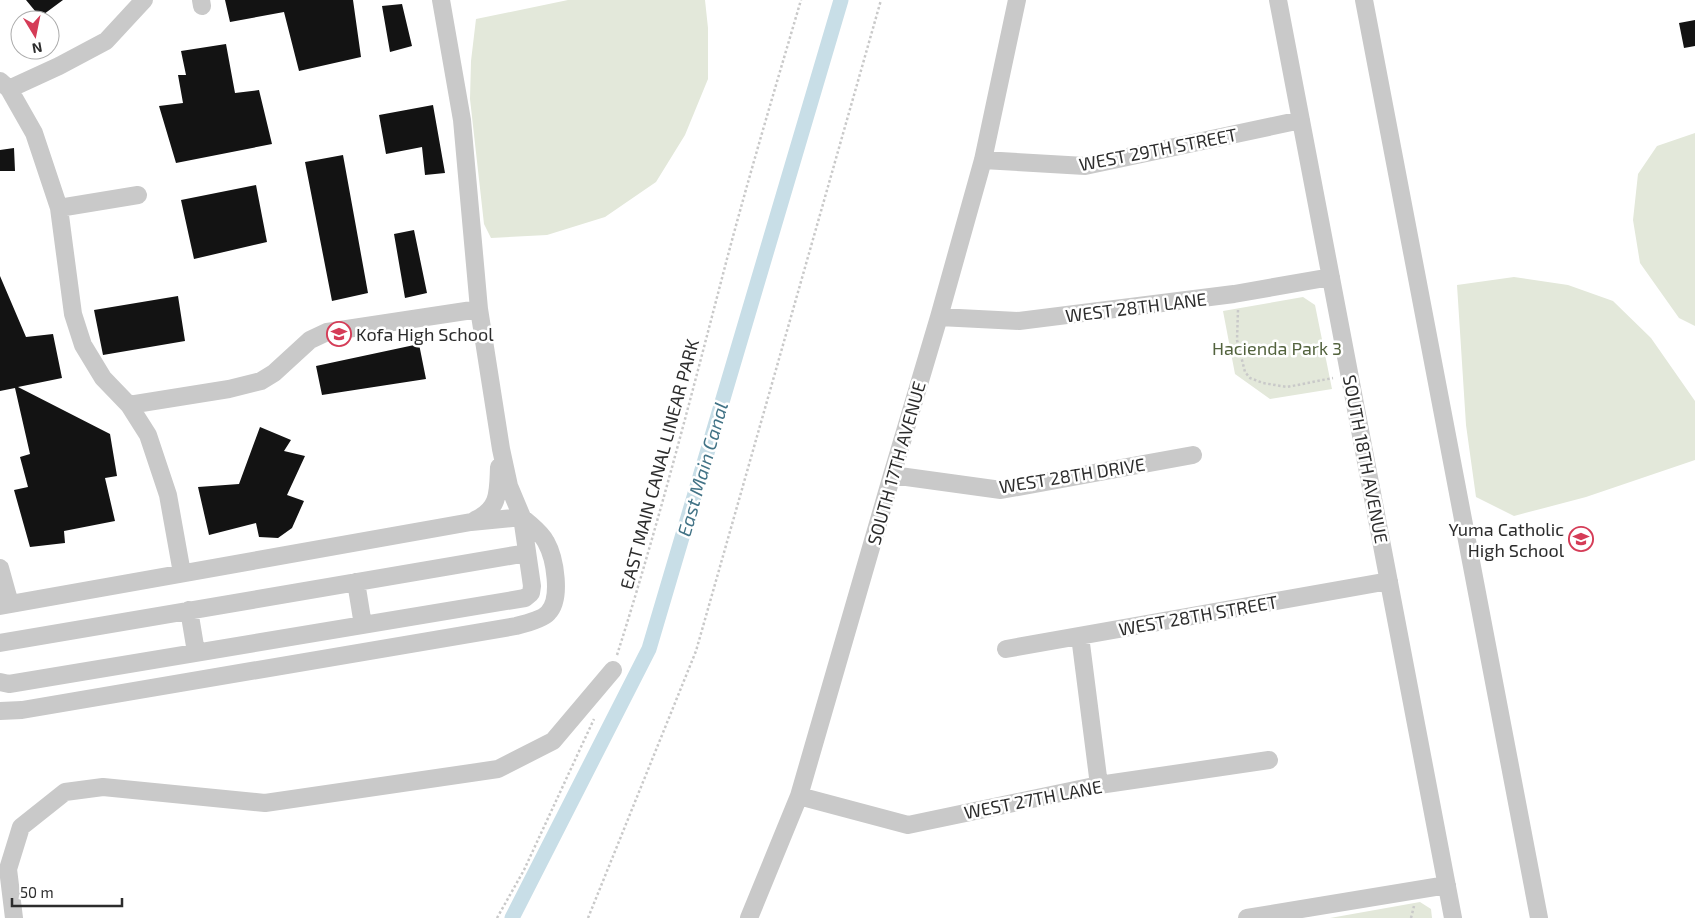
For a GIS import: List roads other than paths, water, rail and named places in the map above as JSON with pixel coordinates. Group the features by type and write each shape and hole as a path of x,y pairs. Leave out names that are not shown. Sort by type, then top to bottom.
{"street":[{"path":"144,0 106,41 59,66 4,85 34,133 59,208 73,314 83,345 103,378 129,405 148,435 168,495 182,573"},
{"path":"0,682 8,684 525,598 531,592 532,586 522,517 509,486 500,449 479,309 462,120 441,0"},
{"name":"SOUTH 17TH AVENUE","path":"749,918 799,796 939,317 983,160 1017,0"},
{"name":"SOUTH 18TH AVENUE","path":"1278,0 1453,918"},
{"path":"1364,0 1539,918"},
{"name":"WEST 29TH STREET","path":"983,160 1085,166 1301,120"},
{"path":"59,208 138,195"},
{"name":"WEST 28TH LANE","path":"939,317 1019,321 1234,294 1331,277"},
{"path":"129,405 230,389 261,381 274,373 310,340 327,332 479,309"},
{"path":"471,522 485,516 492,509 497,496 500,449"},
{"name":"WEST 28TH DRIVE","path":"892,474 1001,490 1193,455"},
{"path":"0,568 5,605 471,522 522,517"},
{"path":"0,711 22,710 516,626 535,620 548,613 554,601 556,582 552,556 546,542 522,517"},
{"path":"0,643 528,553"},
{"name":"WEST 28TH STREET","path":"1006,648 1389,581"},
{"path":"356,582 363,625"},
{"path":"189,610 196,652"},
{"path":"1080,636 1100,785"},
{"path":"14,918 8,868 21,827 65,792 103,787 265,803 498,769 552,741 613,670"},
{"name":"WEST 27TH LANE","path":"799,796 908,825 1100,785 1269,760"},
{"path":"1247,918 1447,885"}],"waterway":[{"name":"East Main Canal","path":"512,918 649,649 841,0"}],"place":[{"name":"Kofa High School","path":"339,334"},
{"name":"Yuma Catholic High School","path":"1581,539"}],"park label":[{"name":"Hacienda Park 3","path":"1277,348"}]}
